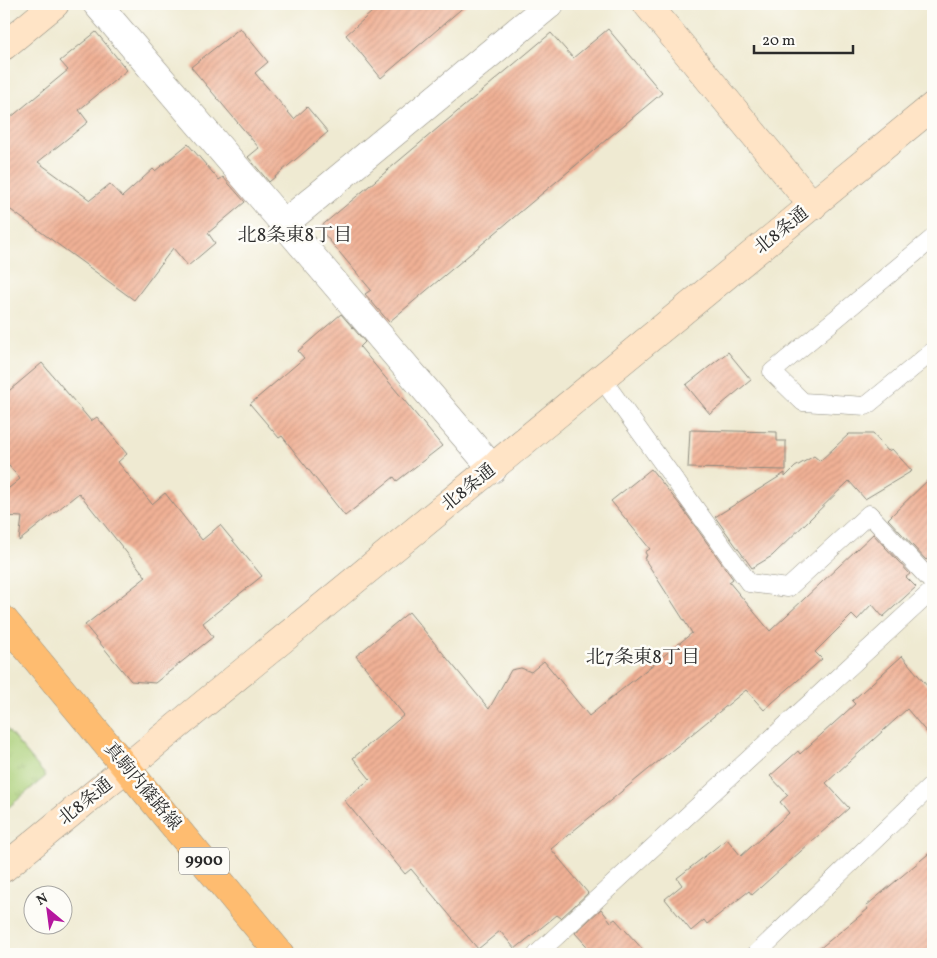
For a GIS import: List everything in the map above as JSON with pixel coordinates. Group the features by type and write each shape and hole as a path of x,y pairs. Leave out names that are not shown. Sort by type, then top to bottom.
{"main road":[{"name":"真駒内篠路線","path":"4,620 280,954"}],"street":[{"path":"4,46 55,4"},
{"path":"97,4 493,469"},
{"path":"285,223 550,4"},
{"path":"647,4 813,206"},
{"name":"北8条通","path":"4,868 493,469 933,106"}],"lane":[{"path":"933,238 772,372 804,402 866,406 933,351"},
{"path":"602,379 749,583 788,588 868,514 933,583"},
{"path":"537,954 933,590"},
{"path":"756,954 933,784"}],"green space":[{"path":"4,726 46,776 4,811"}],"building":[{"path":"381,4 467,4 381,78 346,35"},
{"path":"240,28 268,62 255,73 294,119 307,107 328,132 269,182 248,157 259,148 191,67"},
{"path":"608,29 662,93 389,322 365,294 371,290 319,228 551,33 573,58"},
{"path":"96,32 127,70 79,110 88,122 38,162 90,200 110,184 122,197 153,169 155,171 188,144 219,180 223,177 245,202 208,233 215,243 188,266 173,248 134,300 4,205 4,123 68,70 60,61"},
{"path":"341,314 365,342 360,347 442,446 397,481 394,477 345,516 282,436 279,438 250,404 304,358 298,351"},
{"path":"728,352 751,380 710,414 686,385"},
{"path":"42,363 91,421 97,417 127,454 118,462 152,504 165,493 202,540 220,525 262,576 203,623 213,637 155,683 131,681 85,625 146,577 79,493 19,541 22,517 4,516 4,492 20,479 4,460 4,395"},
{"path":"690,430 777,432 777,441 786,441 786,470 688,468"},
{"path":"849,434 873,434 888,451 892,449 912,471 865,499 849,481 772,556 752,568 715,517 785,473 785,477 795,467 814,456 820,461"},
{"path":"651,469 680,505 733,579 729,582 770,631 873,534 910,574 906,577 916,587 883,617 872,604 857,620 852,615 815,652 822,659 764,710 746,690 551,849 588,893 561,918 557,915 515,949 500,931 478,949 411,869 405,874 344,800 370,779 353,758 404,715 356,656 409,612 489,709 511,670 521,668 531,672 544,661 589,716 692,633 644,558 647,556 645,552 650,549 611,501"},
{"path":"933,475 933,554 926,560 888,519"},
{"path":"902,656 933,693 933,740 907,709 826,783 849,808 752,895 749,891 707,924 704,920 691,931 665,899 682,885 677,878 727,839 741,856 789,813 780,802 788,795 770,776 798,751 800,754 855,704 852,701"},
{"path":"933,850 933,954 813,954 868,909 866,906"},
{"path":"601,909 611,922 615,919 647,954 594,954 575,933"}],"district":[{"name":"北8条東8丁目","path":"295,236"},
{"name":"北7条東8丁目","path":"643,658"}]}
